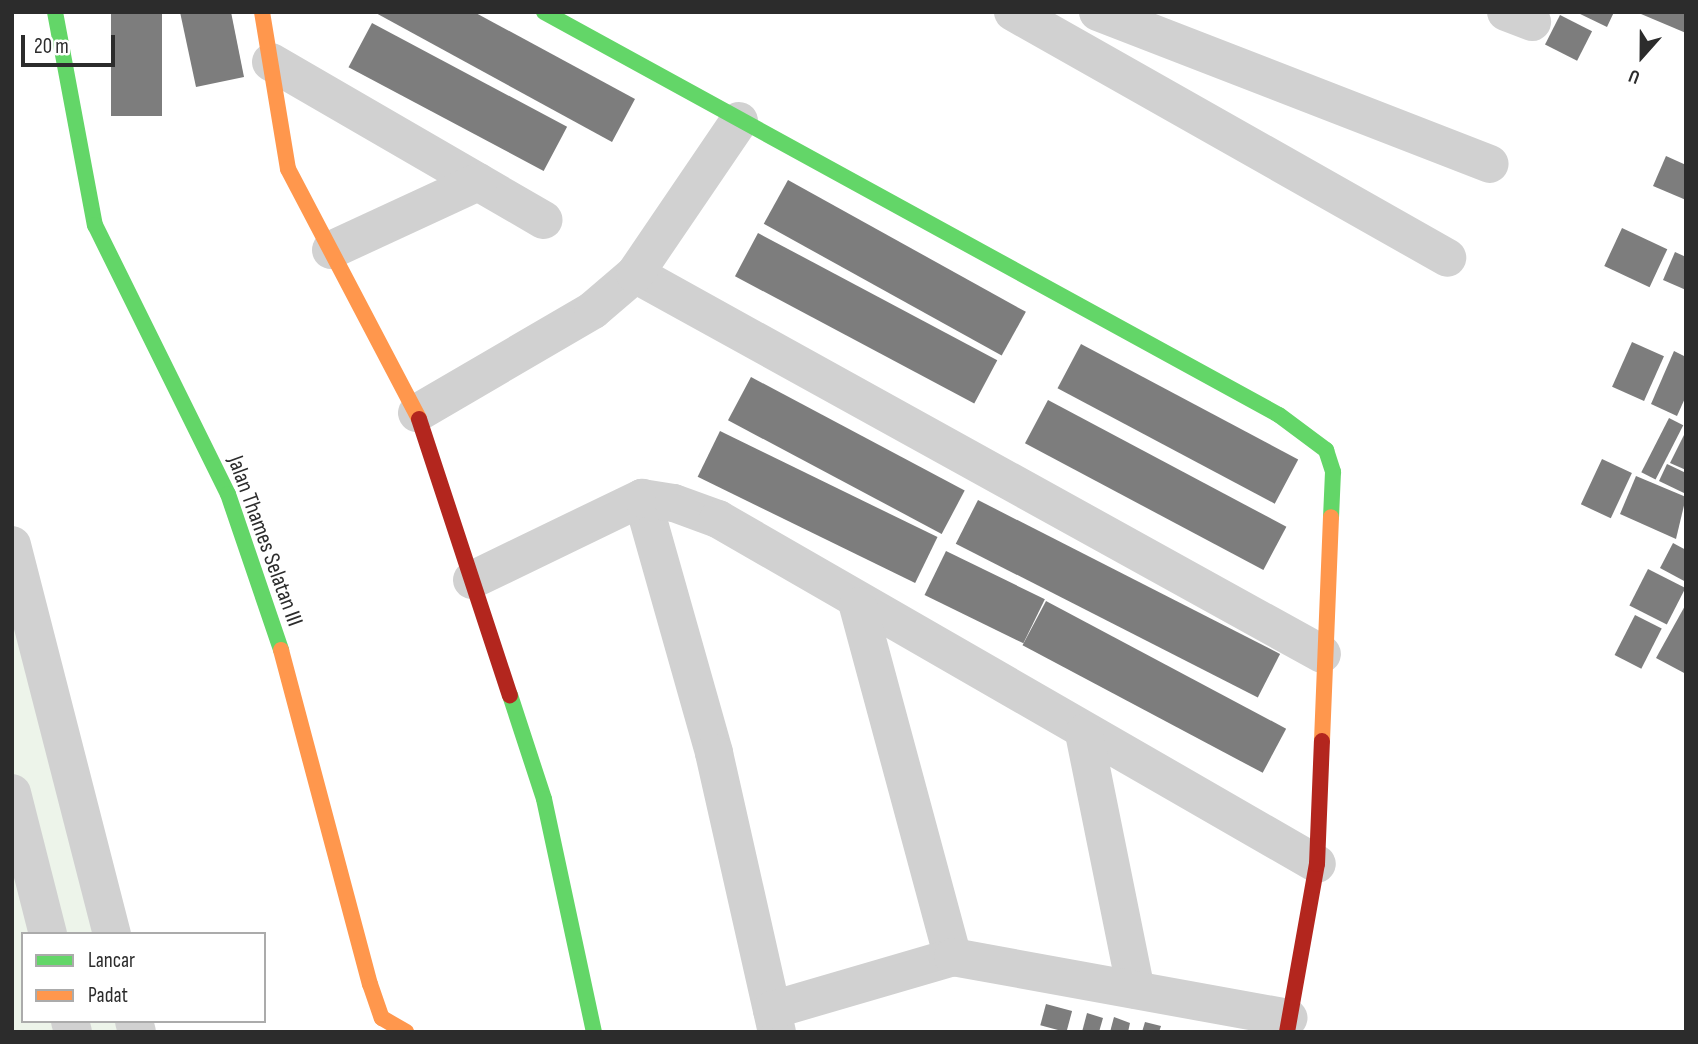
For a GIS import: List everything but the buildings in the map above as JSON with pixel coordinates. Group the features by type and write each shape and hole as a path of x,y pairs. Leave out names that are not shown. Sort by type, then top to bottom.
{"street":[{"name":"Jalan Thames Selatan III","path":"55,12 96,225 228,494 302,710 382,1018 406,1032"},
{"path":"262,12 288,169 417,413 544,799 594,1032"},
{"path":"544,12 1310,435 1326,450 1333,472 1322,654 1317,864 1288,1025 1136,990 953,957 774,1021 714,754 642,498"},
{"path":"1013,12 1447,258"},
{"path":"1098,12 1490,164"},
{"path":"271,62 544,220"},
{"path":"417,413 593,310 635,274 739,121"},
{"path":"331,250 478,181"},
{"path":"635,274 1322,654"},
{"path":"472,580 642,498 718,519 858,606 1317,864"},
{"path":"12,545 111,932"},
{"path":"858,606 953,957"},
{"path":"1084,733 1136,990"},
{"path":"12,793 47,932"}],"shaded area":[{"path":"12,545 111,932 21,932 21,1023 135,1023 137,1032 12,1032"}],"traffic: fast":[{"path":"55,12 95,225 228,494 281,650"},
{"path":"544,12 1279,415 1326,450 1333,472 1331,517"},
{"path":"510,695 544,799 594,1032"}],"traffic: slow":[{"path":"262,12 288,169 419,419"},
{"path":"1322,741 1331,517"},
{"path":"281,650 370,984 382,1018 406,1032"}],"traffic: jam":[{"path":"419,419 510,695"},
{"path":"1287,1032 1317,864 1322,741"}]}
